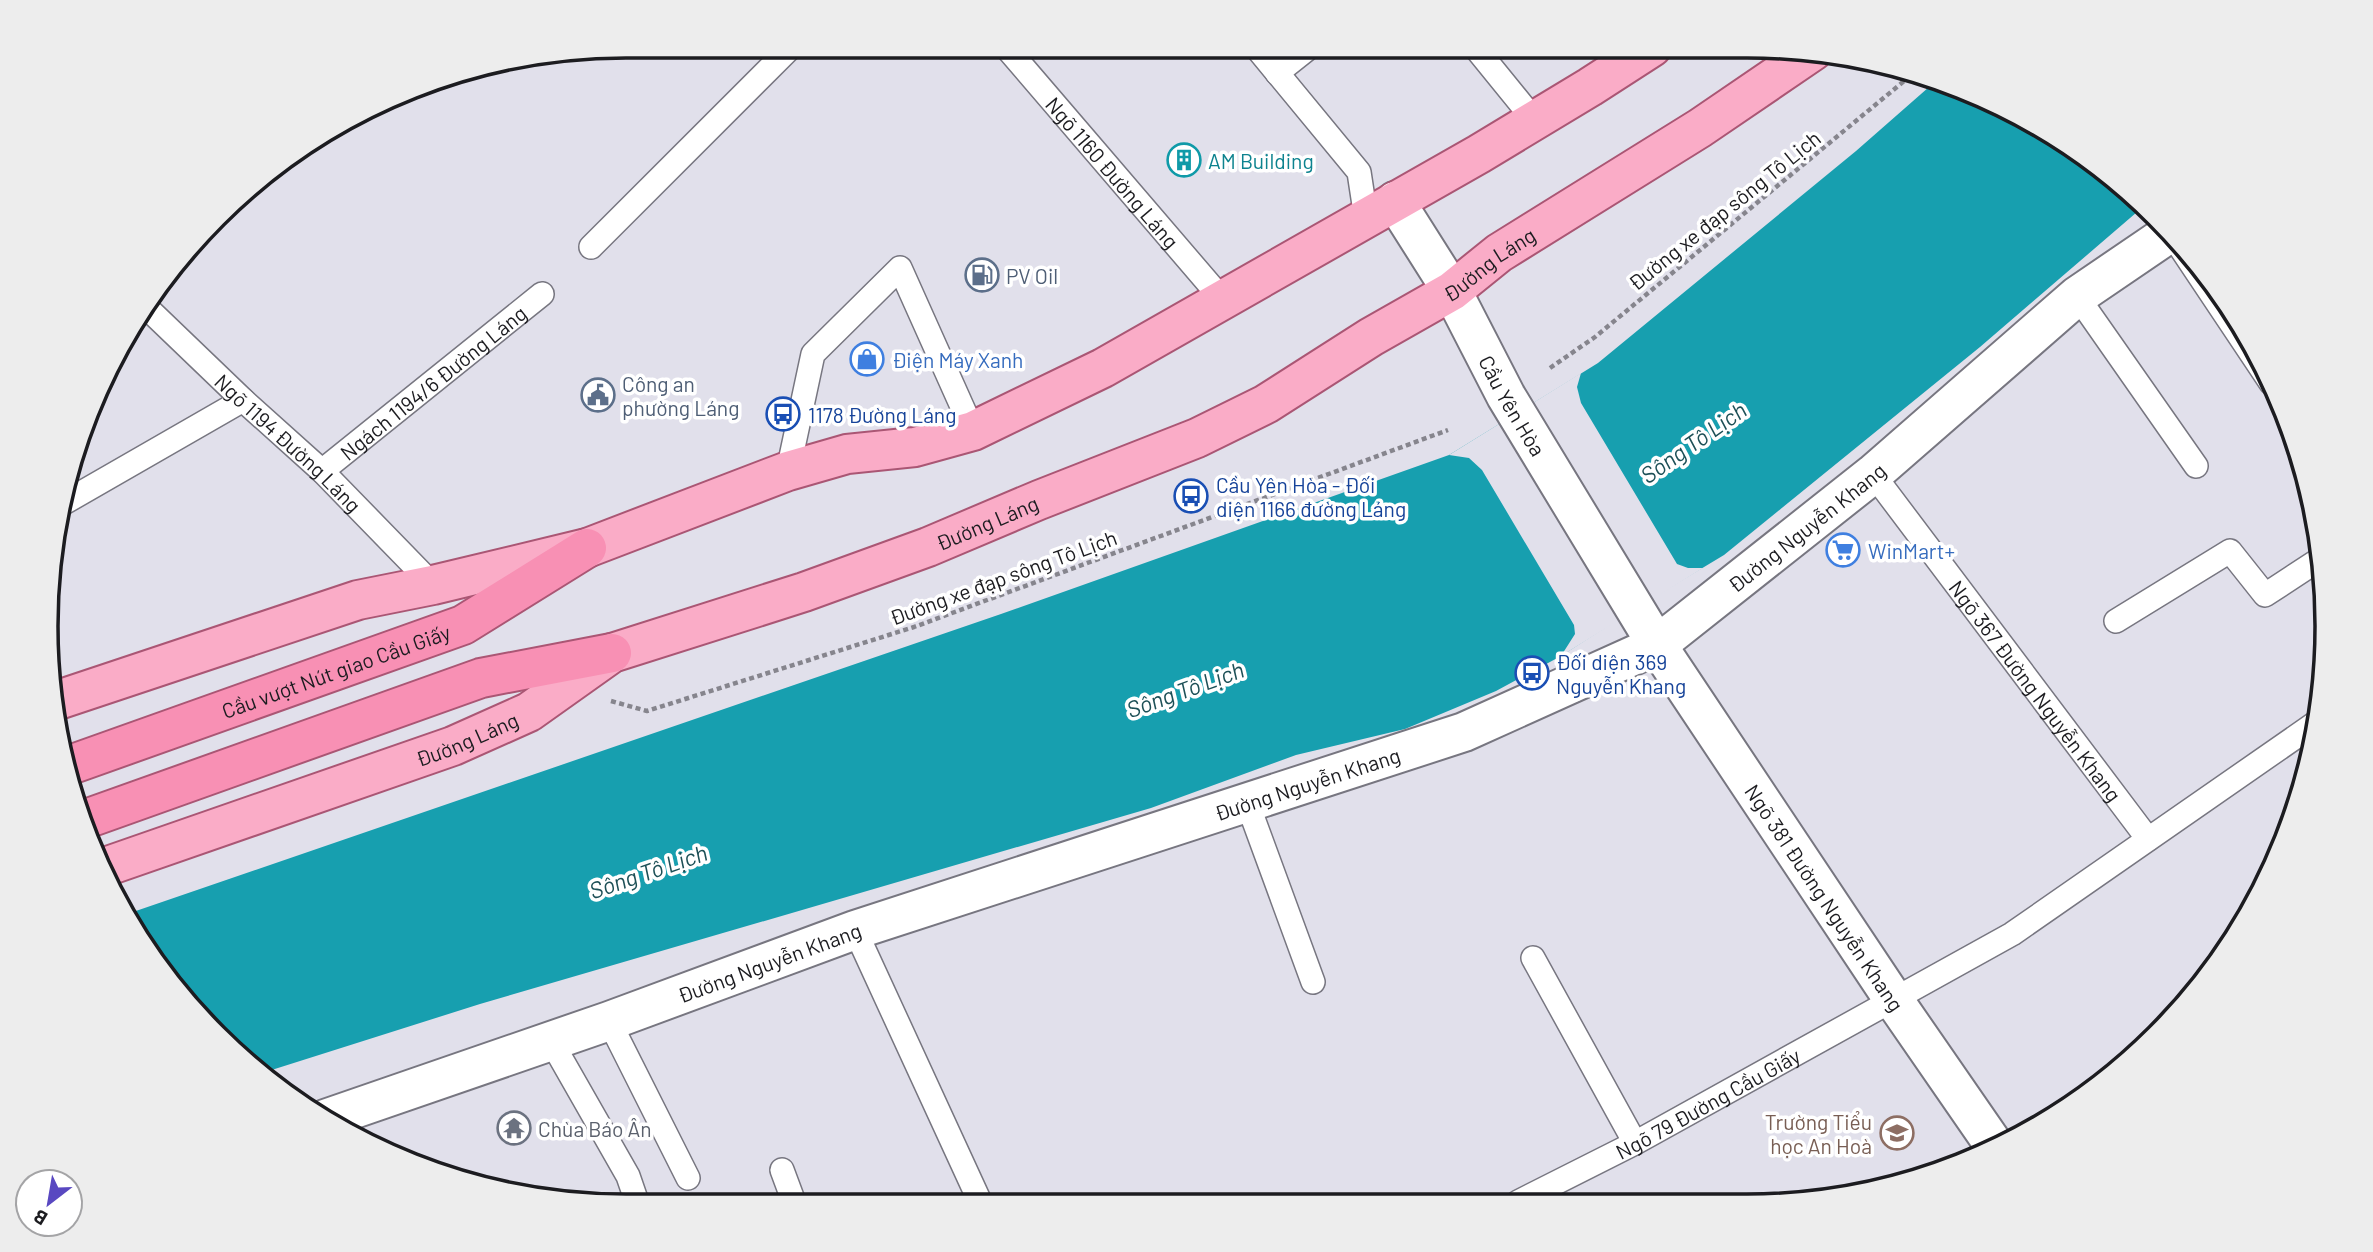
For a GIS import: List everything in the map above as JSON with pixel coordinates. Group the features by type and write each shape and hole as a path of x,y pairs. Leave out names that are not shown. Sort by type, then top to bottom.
{"highway":[{"name":"Cầu vượt Nút giao Cầu Giấy","path":"82,761 463,625 587,548"},
{"path":"99,814 481,678 612,653"}],"main road":[{"path":"63,698 358,600 587,548 788,471 847,454 915,446 973,430 1103,368 1535,121 1635,58"},
{"name":"Đường Láng","path":"111,865 453,746 529,712 612,653 804,592 928,547 1197,438 1266,404 1371,337 1452,291 1499,253 1700,128 1799,61"},
{"name":"Cầu Yên Hòa","path":"1380,210 1452,291 1517,413 1657,645"},
{"name":"Đường Nguyễn Khang","path":"337,1115 609,1021 855,930 1464,732 1657,645 1872,474 2077,296 2162,238"},
{"name":"Ngõ 381 Đường Nguyễn Khang","path":"1657,645 1990,1139"}],"lane":[{"path":"591,247 780,58"},
{"name":"Ngõ 1160 Đường Láng","path":"1015,58 1222,299"},
{"path":"1265,58 1359,172 1380,210"},
{"path":"1277,73 1296,58"},
{"path":"1484,58 1535,121"},
{"path":"788,471 813,354 900,268 973,430"},
{"name":"Ngách 1194/6 Đường Láng","path":"322,471 542,294"},
{"path":"2077,296 2196,466"},
{"name":"Ngõ 1194 Đường Láng","path":"152,313 322,471 433,585"},
{"path":"73,498 243,400"},
{"name":"Ngõ 367 Đường Nguyễn Khang","path":"1872,474 2148,839"},
{"path":"2116,621 2230,551 2264,594 2311,564"},
{"name":"Ngõ 79 Đường Cầu Giấy","path":"1534,1194 1635,1143 2012,934 2305,730"},
{"path":"1247,802 1313,982"},
{"path":"855,930 976,1194"},
{"path":"1533,958 1635,1143"},
{"path":"609,1021 688,1178"},
{"path":"551,1041 628,1175 634,1194"},
{"path":"782,1170 791,1194"}],"path":[{"name":"Đường xe đạp sông Tô Lịch","path":"1550,369 1595,337 1906,81"},
{"name":"Đường xe đạp sông Tô Lịch","path":"563,688 647,711 914,627 1448,430"}],"water":[{"name":"Sông Tô Lịch","path":"1928,88 1998,116 2031,134 2093,175 2137,212 1980,347 1724,555 1561,656 1496,691 1405,729 1296,755 1151,808 480,1004 272,1070 224,1028 199,1001 175,972 135,911 1001,614 1449,455 1598,363 1856,151"}],"pier":[{"path":"1581,373 1577,387 1581,403 1677,564 1688,568 1703,568 1561,656 1575,634 1574,625 1482,470 1469,458 1449,455"}],"place":[{"name":"AM Building","path":"1184,160"},
{"name":"PV Oil","path":"982,275"},
{"name":"Điện Máy Xanh","path":"867,359"},
{"name":"Công an phường Láng","path":"598,395"},
{"name":"1178 Đường Láng","path":"783,414"},
{"name":"Cầu Yên Hòa - Đối diện 1166 đường Láng","path":"1191,496"},
{"name":"WinMart+","path":"1843,550"},
{"name":"Đối diện 369 Nguyễn Khang","path":"1532,673"},
{"name":"Chùa Báo Ân","path":"514,1128"},
{"name":"Trường Tiểu học An Hoà","path":"1897,1133"}]}
